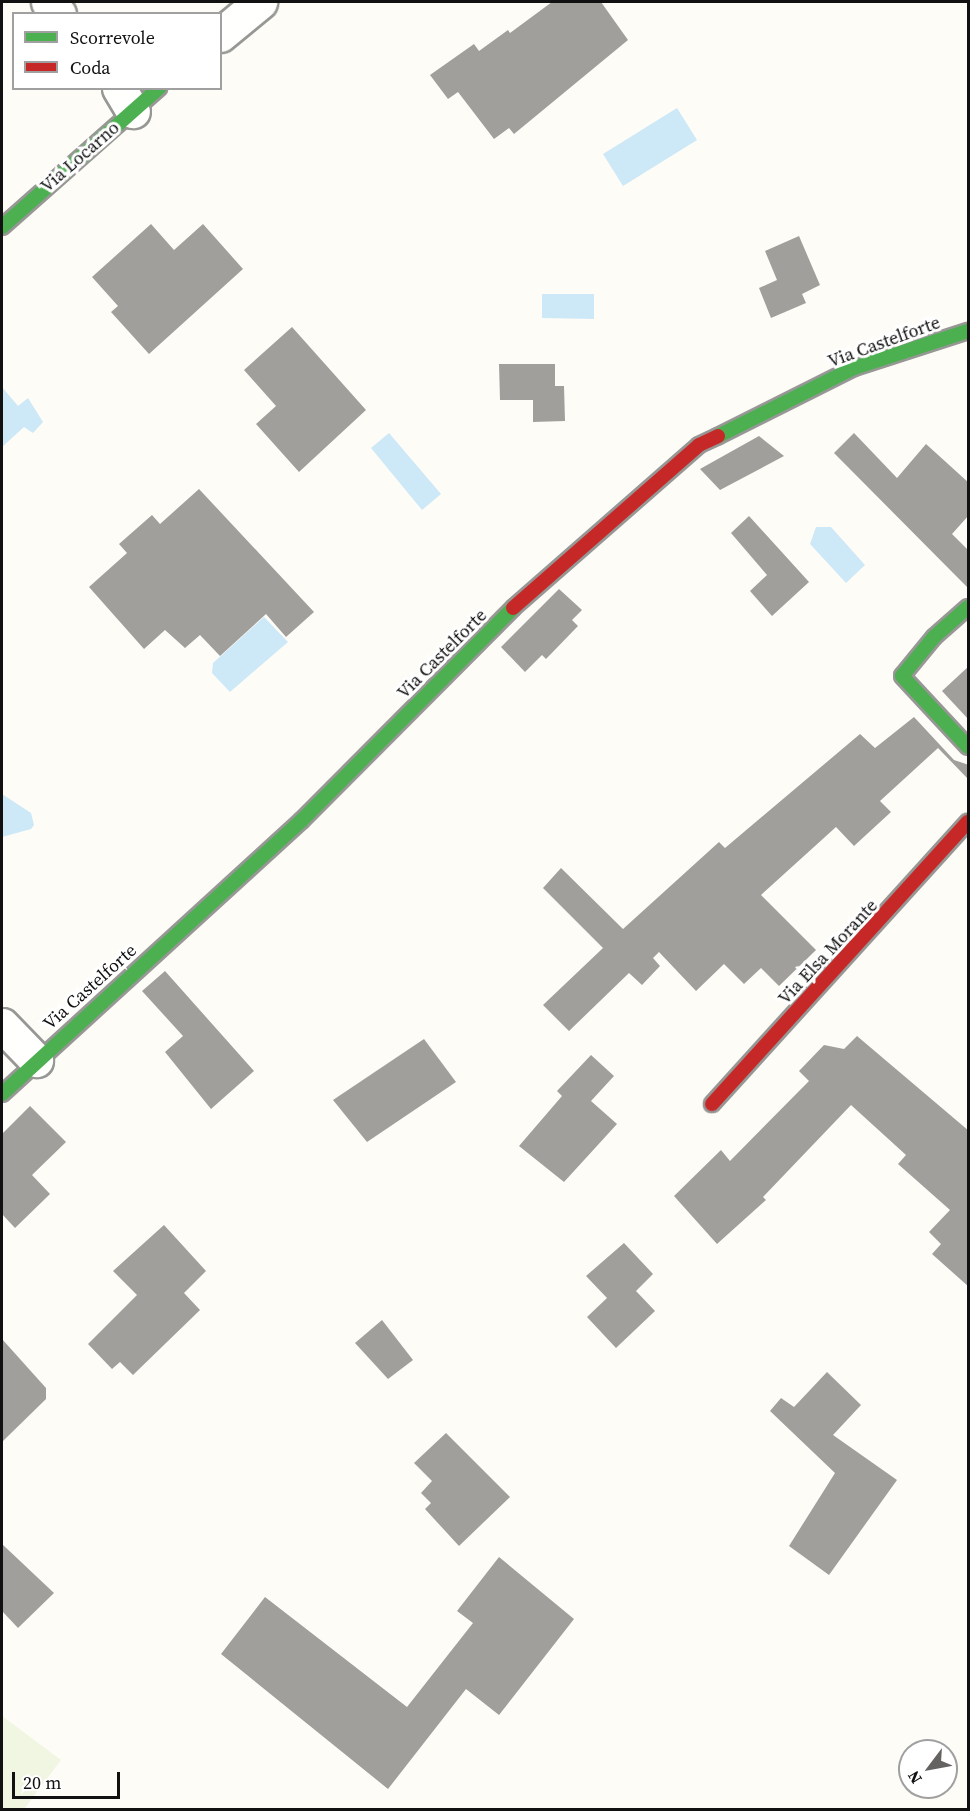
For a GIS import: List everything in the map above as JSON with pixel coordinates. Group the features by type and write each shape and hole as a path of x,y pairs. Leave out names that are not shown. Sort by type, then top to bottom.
{"street":[{"path":"222,33 260,2"},
{"name":"Via Locarno","path":"2,227 126,100 154,90"},
{"name":"Via Castelforte","path":"2,1094 36,1060 302,820 539,582 699,445 854,368 969,331"},
{"path":"969,607 934,637 902,676 969,747"},
{"name":"Via Elsa Morante","path":"712,1104 969,822"},
{"path":"2,1025 36,1060"}],"green space":[{"path":"2,1716 61,1760 24,1809 2,1809"}],"water":[{"path":"677,108 697,140 623,186 603,154"},
{"path":"542,294 594,294 594,319 542,318"},
{"path":"2,387 18,406 28,398 43,422 33,433 24,427 2,447"},
{"path":"389,433 441,494 422,510 371,448"},
{"path":"816,527 831,527 865,565 846,583 810,544"},
{"path":"264,617 288,642 230,692 212,673 213,663"},
{"path":"2,794 31,813 34,825 31,829 2,837"}],"building":[{"path":"552,2 601,2 628,40 514,134 509,128 494,139 458,92 448,99 430,75 474,44 479,51 508,30 510,33"},
{"path":"151,224 174,250 203,224 243,269 149,354 111,312 118,306 92,277"},
{"path":"799,236 820,285 802,294 806,303 771,318 759,288 777,280 765,251"},
{"path":"292,327 366,410 299,472 256,424 276,406 244,370"},
{"path":"499,364 555,364 555,386 564,386 565,421 533,422 533,400 500,400"},
{"path":"854,433 897,478 926,444 969,483 969,515 952,534 969,551 969,589 834,453"},
{"path":"759,436 784,456 720,490 700,469"},
{"path":"199,489 314,612 286,637 266,614 220,656 200,635 185,648 165,630 144,649 89,587 127,553 119,544 152,515 160,524"},
{"path":"749,516 809,582 772,616 750,591 767,575 731,533"},
{"path":"559,589 582,610 572,620 578,626 546,659 542,655 525,672 501,647"},
{"path":"969,666 969,720 942,691"},
{"path":"914,717 954,760 969,765 969,780 938,748 880,801 891,812 854,846 836,827 761,895 816,950 779,986 761,968 744,984 724,964 696,991 659,952 653,958 660,966 642,985 629,973 569,1031 543,1005 603,948 543,888 561,868 623,929 719,842 725,848 860,734 875,748"},
{"path":"165,971 254,1071 211,1109 165,1052 183,1036 142,991"},
{"path":"857,1036 969,1131 969,1287 932,1254 941,1244 929,1232 950,1210 898,1164 906,1155 851,1105 763,1197 766,1200 717,1244 674,1196 721,1150 730,1161 809,1081 799,1071 824,1045 844,1049"},
{"path":"424,1039 456,1082 367,1142 333,1100"},
{"path":"591,1055 614,1076 591,1101 617,1124 564,1182 519,1146 562,1096 557,1091"},
{"path":"30,1106 66,1142 32,1175 50,1194 15,1228 2,1214 2,1134"},
{"path":"164,1225 206,1271 184,1293 200,1310 133,1375 120,1362 112,1369 88,1344 137,1295 113,1271"},
{"path":"624,1243 653,1274 636,1291 655,1311 616,1348 587,1317 607,1298 586,1276"},
{"path":"382,1320 413,1360 388,1379 355,1343"},
{"path":"2,1339 46,1388 46,1399 2,1442"},
{"path":"827,1372 861,1405 833,1435 897,1480 829,1575 789,1546 835,1473 770,1411 781,1398 794,1407"},
{"path":"446,1433 510,1497 459,1546 425,1509 431,1503 421,1493 432,1481 414,1463"},
{"path":"2,1544 54,1593 18,1628 2,1611"},
{"path":"499,1557 574,1619 499,1715 466,1689 388,1789 221,1654 265,1597 407,1707 473,1623 457,1611"}],"traffic: fast":[{"path":"2,227 157,90"},
{"path":"718,436 854,368 968,331"},
{"path":"968,607 934,637 902,676 968,747"},
{"path":"2,1094 302,820 513,608"}],"traffic: jam":[{"path":"513,608 699,445 718,436"},
{"path":"712,1104 968,822"}]}
